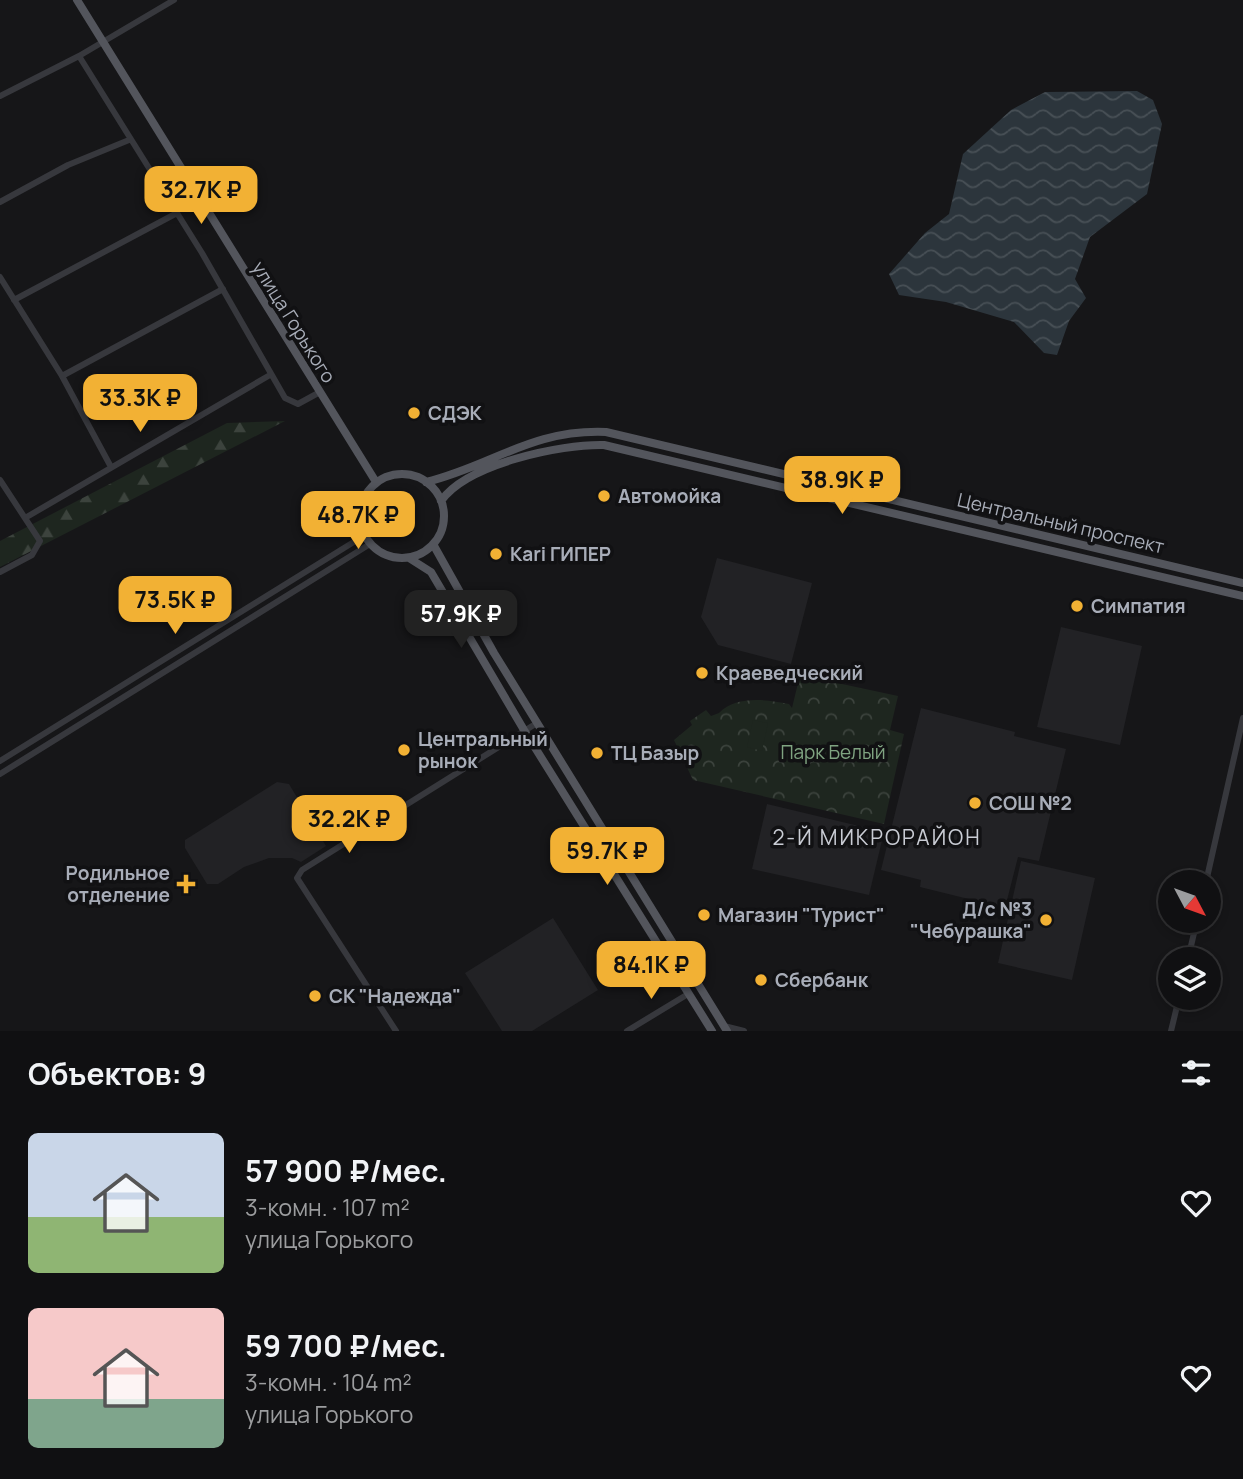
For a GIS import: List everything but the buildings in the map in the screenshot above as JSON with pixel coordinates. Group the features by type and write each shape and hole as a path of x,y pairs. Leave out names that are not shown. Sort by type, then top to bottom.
{"main road":[{"name":"улица Горького","path":"77,0 376,482"},
{"name":"Центральный проспект","path":"426,482 519,446 569,433 601,432 632,437 1243,583"},
{"path":"569,433 570,446"},
{"name":"Центральный проспект","path":"441,500 457,485 524,457 570,446 604,445 1243,596"},
{"path":"409,558 433,544 443,521 441,500 426,482 402,474 376,482 362,503 361,525 370,544 389,556 409,558 431,572 524,730 712,1031"},
{"path":"853,503 856,491"},
{"path":"433,544 494,653 726,1029"},
{"path":"688,994 700,987"}],"street":[{"path":"0,96 79,56 174,0"},
{"path":"79,56 177,213 270,374 291,404 298,404 320,392"},
{"path":"0,202 68,165 129,140"},
{"path":"14,300 177,213"},
{"path":"0,277 62,376 111,467"},
{"path":"62,376 222,289"},
{"path":"25,518 270,374"},
{"path":"0,480 40,541 32,555 0,572"},
{"path":"0,761 365,535"},
{"path":"0,774 370,544"},
{"path":"1209,870 1243,718"},
{"path":"396,1031 297,878 302,870 334,848 537,723"},
{"path":"628,1031 688,994"},
{"path":"1171,1031 1176,1010"},
{"path":"726,1029 744,1031"}],"shaded area":[{"path":"717,558 812,583 791,664 718,645 701,617"},
{"path":"1061,627 1142,646 1120,745 1037,727"},
{"name":"СОШ №2","path":"921,708 1015,732 1014,736 1066,749 1039,861 1018,857 1005,908 920,887 921,880 881,870"},
{"path":"277,782 289,784 326,846 301,862 292,858 269,858 244,867 218,884 207,884 185,848 185,840"},
{"path":"767,804 884,832 869,895 752,869"},
{"name":"Д/c №3 \"Чебурашка\"","path":"1021,861 1095,878 1072,980 998,963"},
{"path":"553,918 598,990 532,1031 502,1031 465,973"}],"green space":[{"path":"285,421 0,567 0,541 227,423"},
{"name":"Парк Белый","path":"800,675 898,696 890,730 904,734 884,824 693,780 674,740 692,725 690,721 706,710 711,716 742,701 770,701 789,704 792,708"},
{"path":"753,720 768,723 762,751 747,747"}],"water":[{"path":"1137,91 1153,100 1162,124 1147,194 1090,237 1075,279 1086,298 1069,321 1057,355 1044,353 1014,322 946,302 899,295 889,274 925,233 949,214 963,154 1011,110 1045,92"}],"place":[{"name":"СДЭК","path":"414,413"},
{"name":"Автомойка","path":"604,496"},
{"name":"Kari ГИПЕР","path":"496,554"},
{"name":"Симпатия","path":"1077,606"},
{"name":"Краеведческий","path":"702,673"},
{"name":"Центральный рынок","path":"404,750"},
{"name":"ТЦ Базыр","path":"597,753"},
{"name":"СОШ №2","path":"975,803"},
{"name":"Родильное отделение","path":"186,884"},
{"name":"Магазин \"Турист\"","path":"704,915"},
{"name":"Д/c №3 \"Чебурашка\"","path":"1046,920"},
{"name":"Сбербанк","path":"761,980"},
{"name":"СК \"Надежда\"","path":"315,996"}],"district":[{"name":"2-Й МИКРОРАЙОН","path":"877,837"}]}
